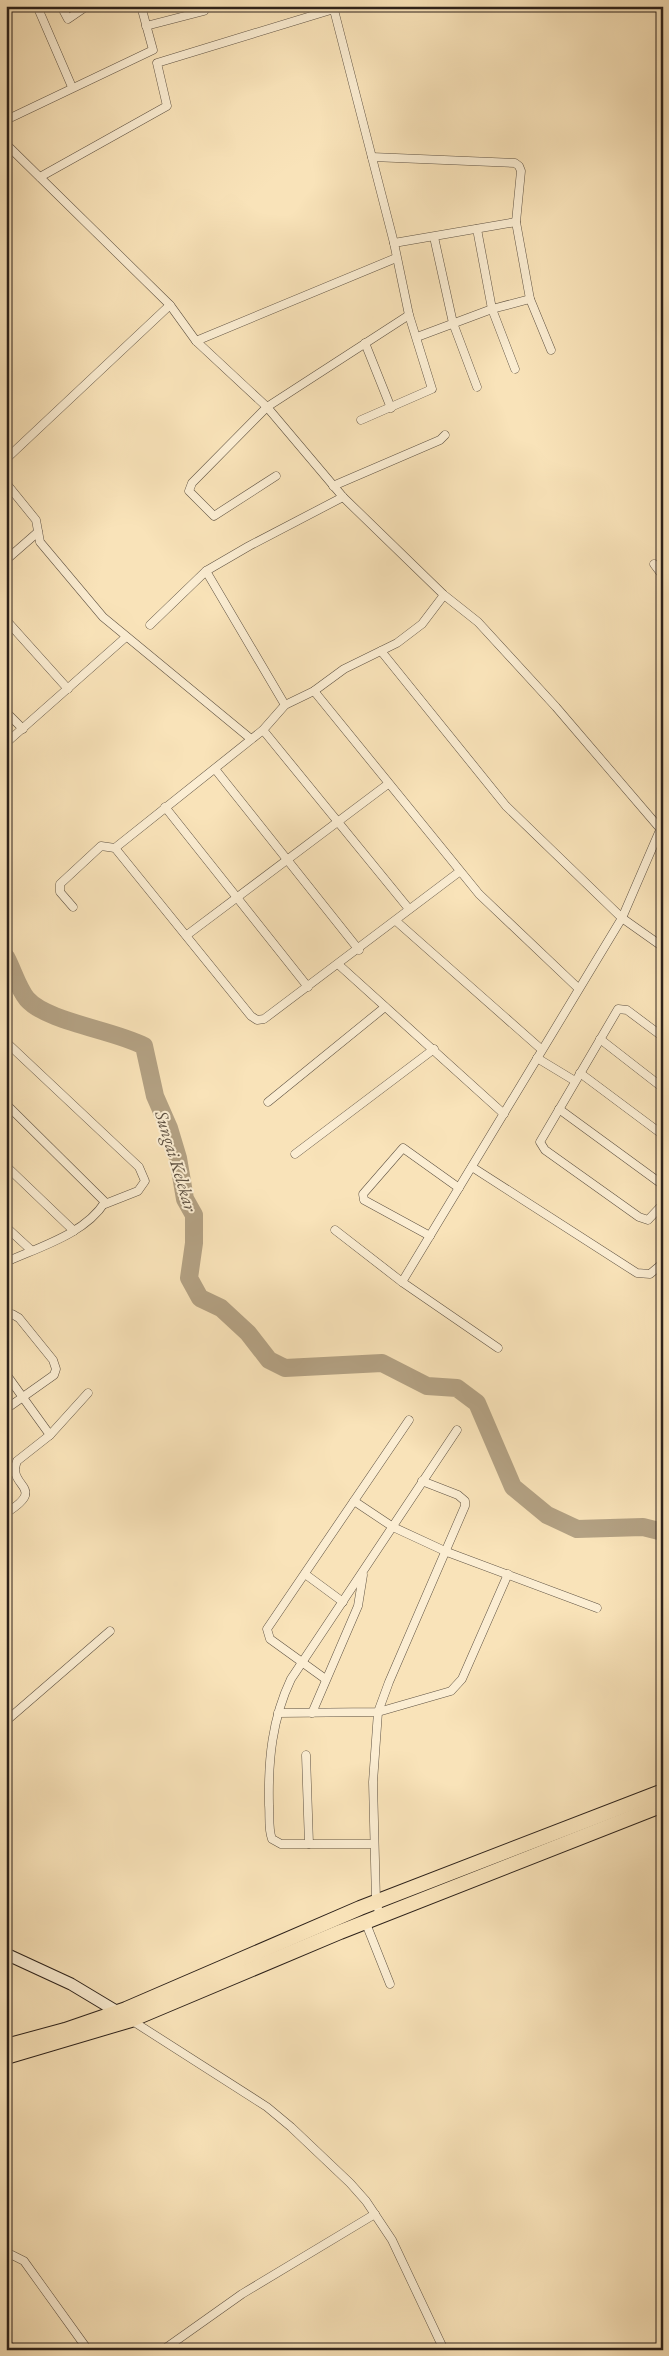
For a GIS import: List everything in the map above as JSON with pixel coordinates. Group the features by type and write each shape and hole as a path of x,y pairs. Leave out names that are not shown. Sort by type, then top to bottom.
{"highway":[{"path":"6,2046 65,2030 116,2012 360,1908 663,1791"},
{"path":"6,2057 131,2020 366,1921 663,1805"},
{"path":"535,1841 541,1854"}],"street":[{"path":"61,6 68,19 87,6"},
{"path":"40,177 167,106 141,6"},
{"path":"146,26 204,11 203,6"},
{"path":"38,7 72,87"},
{"path":"157,64 333,8 394,243 409,315 432,390 361,420"},
{"path":"6,120 153,50"},
{"path":"6,144 170,306 196,341 267,407 343,497 444,595 478,622 556,707 662,828 622,918 402,1282"},
{"path":"372,157 517,164 521,171 516,222 530,299 550,350"},
{"path":"394,243 516,222"},
{"path":"477,229 492,309 516,368"},
{"path":"434,237 453,323 478,387"},
{"path":"196,341 396,258"},
{"path":"417,337 492,309 530,299"},
{"path":"6,459 170,306"},
{"path":"276,476 214,516 189,491 192,483 267,407 409,315"},
{"path":"365,344 391,408"},
{"path":"333,486 440,440 445,435"},
{"path":"6,483 35,518 40,542 90,602 126,637 251,739"},
{"path":"150,625 206,571 249,546 343,497"},
{"path":"6,560 38,532"},
{"path":"654,564 663,576"},
{"path":"206,571 285,705"},
{"path":"115,848 263,730 285,705 314,691 344,669 397,643 416,628 444,595"},
{"path":"6,620 68,689"},
{"path":"6,744 126,637"},
{"path":"381,651 506,806 622,918 663,947"},
{"path":"314,691 460,872 492,908 578,988"},
{"path":"6,712 23,729"},
{"path":"263,730 338,819 409,909"},
{"path":"215,769 359,950"},
{"path":"187,935 338,819 388,784"},
{"path":"165,807 308,987"},
{"path":"73,907 60,892 60,884 101,846 115,848 254,1019 264,1019 359,950 409,909 460,872"},
{"path":"396,921 541,1050"},
{"path":"339,965 504,1114"},
{"path":"268,1102 386,1007"},
{"path":"663,1037 627,1010 622,1008 616,1011 540,1144 639,1218 648,1220 663,1204"},
{"path":"600,1039 663,1088"},
{"path":"6,1042 139,1168 144,1181 138,1191 105,1204 74,1231 6,1262"},
{"path":"294,1154 434,1050"},
{"path":"537,1058 575,1081"},
{"path":"580,1073 663,1136"},
{"path":"6,1104 105,1199 105,1204"},
{"path":"559,1109 663,1185"},
{"path":"430,1236 364,1200 363,1194 403,1148 460,1188"},
{"path":"6,1166 74,1231"},
{"path":"472,1167 637,1273 650,1274 663,1263"},
{"path":"6,1227 31,1250"},
{"path":"335,1230 402,1282 498,1348"},
{"path":"6,1314 12,1314 19,1318 56,1364 54,1375 6,1409"},
{"path":"6,1374 50,1435"},
{"path":"6,1513 23,1503 26,1498 26,1493 15,1471 17,1461 50,1435 88,1393"},
{"path":"324,1678 270,1639 266,1631 409,1420"},
{"path":"374,1844 282,1844 274,1841 270,1835 270,1757 278,1713 291,1679 301,1662 363,1574 457,1430"},
{"path":"380,1916 376,1902 374,1844 374,1782 378,1712 389,1682 465,1509 465,1501 458,1495 422,1481"},
{"path":"354,1501 393,1527 446,1552 597,1608"},
{"path":"305,1574 343,1602"},
{"path":"312,1713 324,1678 358,1606 363,1574"},
{"path":"278,1713 378,1712 456,1688 462,1679 508,1574"},
{"path":"6,1721 110,1632"},
{"path":"306,1755 309,1844"},
{"path":"360,1908 390,1984"},
{"path":"6,1954 79,1989 131,2020 281,2118 350,2183 375,2214 400,2255 444,2350"},
{"path":"163,2350 242,2294 375,2214"},
{"path":"6,2252 24,2261 88,2350"},
{"path":"6,2342 12,2350"}],"waterway":[{"name":"Sungai Kelekar","path":"6,957 24,995 37,1007 65,1020 116,1035 144,1046 155,1096 169,1128 178,1158 185,1199 194,1215 194,1243 189,1278 200,1298 221,1308 248,1333 269,1360 285,1368 382,1363 427,1386 457,1388 477,1403 513,1487 547,1515 577,1529 643,1527 663,1532"}]}
